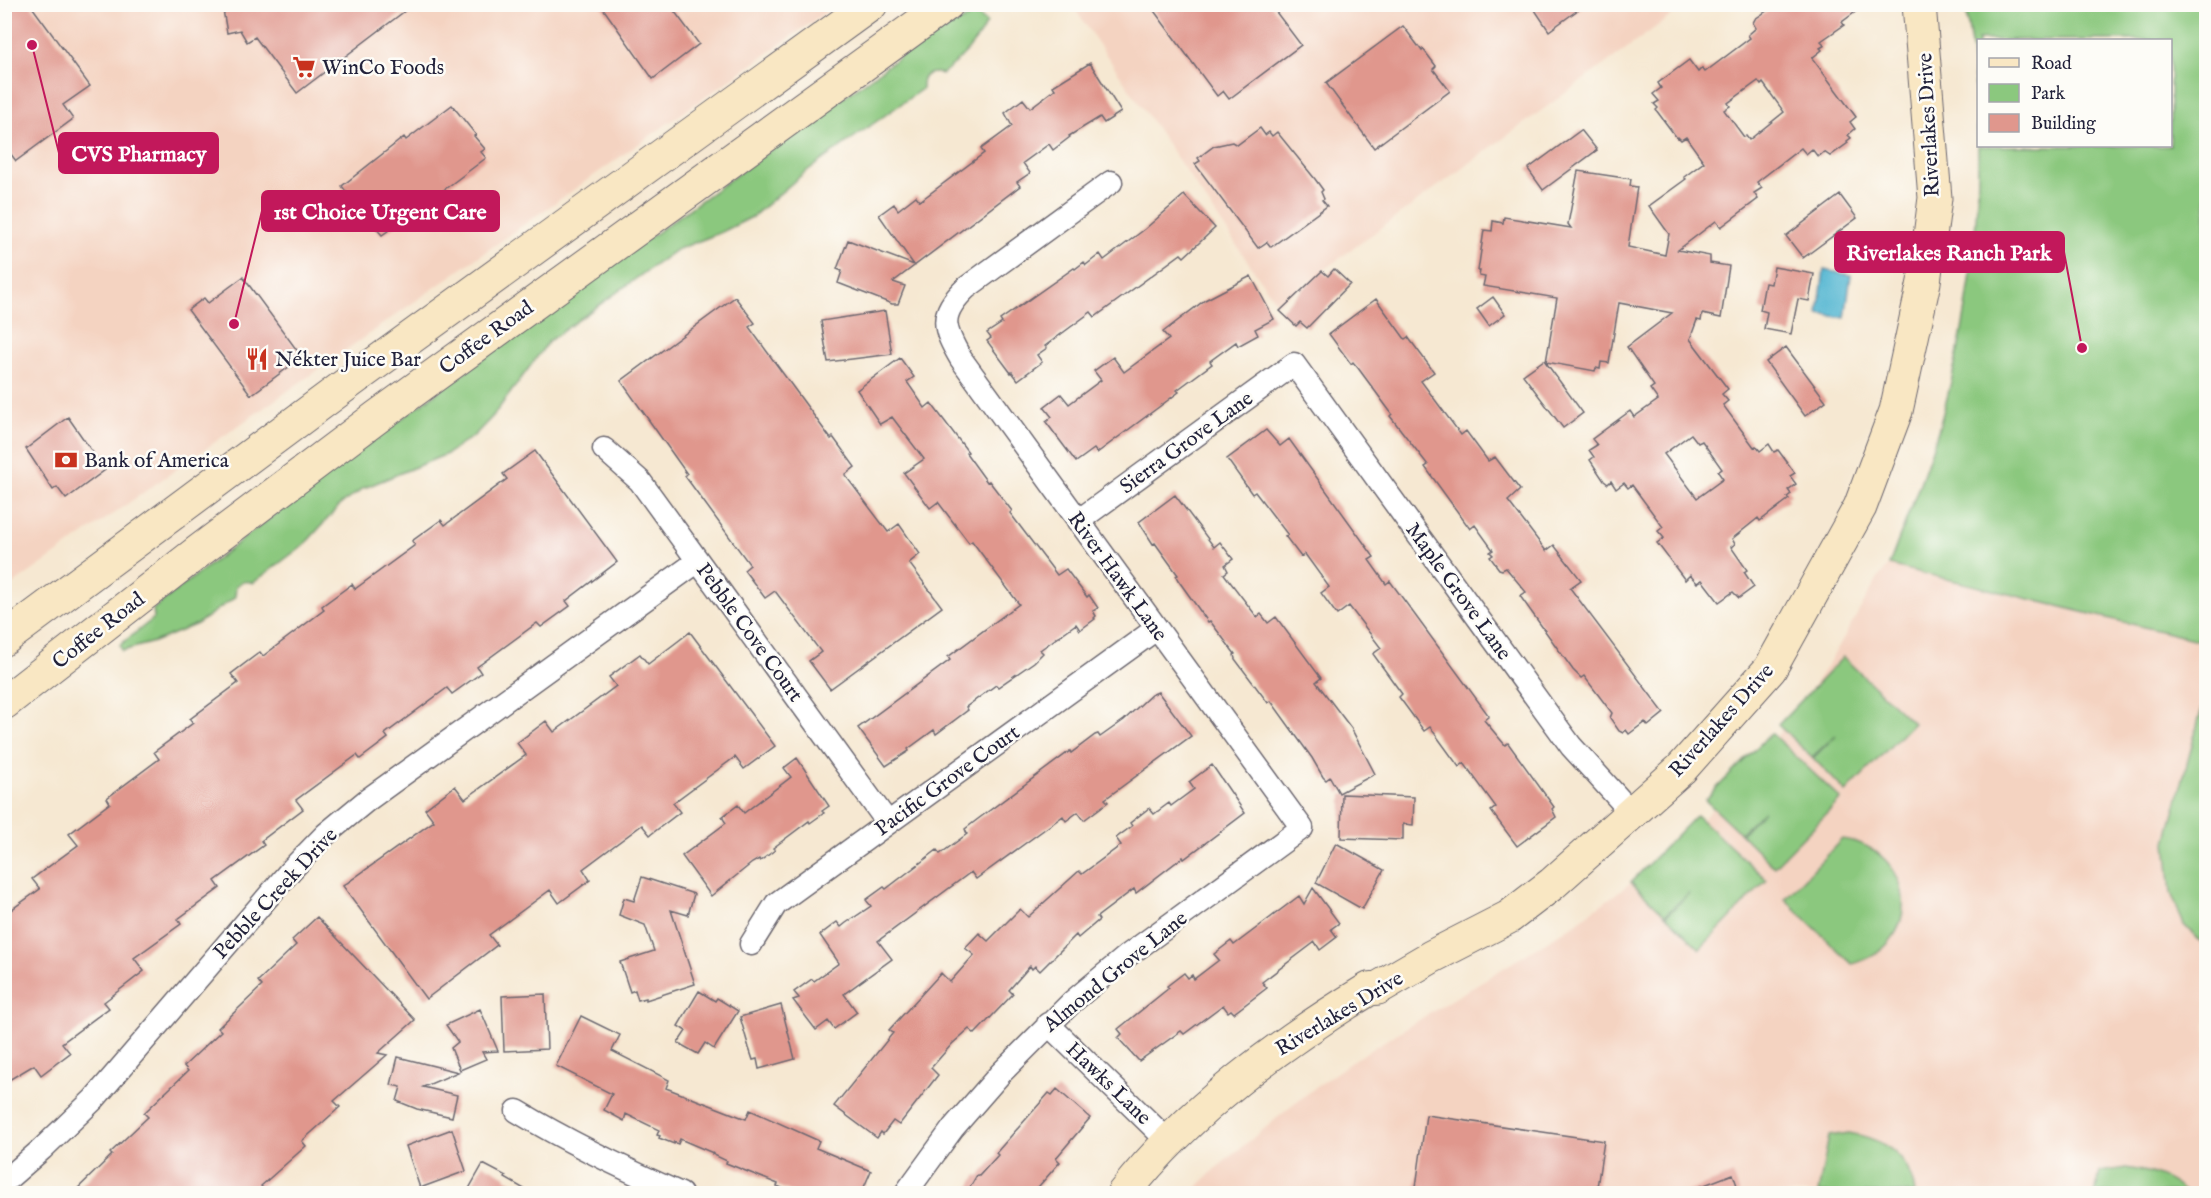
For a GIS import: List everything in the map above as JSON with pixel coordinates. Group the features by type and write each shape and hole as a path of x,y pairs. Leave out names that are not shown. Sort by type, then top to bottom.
{"main road":[{"name":"Coffee Road","path":"4,639 351,381 871,4"},
{"name":"Coffee Road","path":"4,703 199,550 377,417 947,4"},
{"name":"Riverlakes Drive","path":"1123,1194 1169,1142 1207,1106 1266,1057 1369,989 1378,988 1431,957 1509,917 1552,884 1681,769 1770,669 1860,507 1896,411 1924,282 1935,198 1919,4"}],"street":[{"name":"River Hawk Lane","path":"1111,182 966,288 952,302 945,318 949,338 961,359 1302,828"},
{"name":"Maple Grove Lane","path":"1294,364 1571,746 1631,812"},
{"name":"Sierra Grove Lane","path":"1078,521 1294,364"},
{"name":"Pebble Cove Court","path":"604,449 640,481 888,823"},
{"name":"Pebble Creek Drive","path":"4,1182 94,1099 283,879 327,834 366,801 698,561"},
{"name":"Pacific Grove Court","path":"751,944 776,904 1156,629"},
{"name":"Almond Grove Lane","path":"905,1194 953,1128 1000,1073 1048,1024 1127,956 1302,828"},
{"name":"Hawks Lane","path":"1048,1024 1169,1142"},
{"path":"517,1111 616,1166 681,1194"}],"shaded area":[{"path":"5,5 836,5 5,590"},
{"path":"1072,5 1686,5 1277,304"},
{"path":"1889,565 2206,642 2206,1193 1190,1194 1215,1169 1309,1092 1357,1058 1572,926 1637,878 1698,824 1764,753 1803,701 1830,661 1879,577"}],"green space":[{"path":"1965,5 2206,5 2206,642 1889,565 1940,424 1953,372 1964,320 1971,268 1976,216 1978,147 2172,147 2172,39 1977,39 1977,110"},
{"path":"976,13 987,23 968,51 942,74 930,73 924,77 922,89 804,173 752,217 722,232 676,250 549,341 493,416 475,435 447,454 364,488 341,504 305,544 253,583 246,581 238,584 235,597 197,624 154,642 122,651 120,645 154,618 153,609 346,461 541,316 935,31"},
{"path":"1843,657 1913,723 1846,792 1813,758 1836,735 1812,757 1778,725"},
{"path":"2203,704 2206,705 2206,947 2184,925 2171,893 2166,842"},
{"path":"1771,733 1841,799 1774,867 1741,834 1764,811 1740,833 1705,800"},
{"path":"1696,815 1767,880 1700,949 1666,916 1689,893 1665,915 1631,882"},
{"path":"1842,839 1867,846 1885,860 1897,878 1903,898 1901,919 1892,938 1876,954 1852,964 1785,899"},
{"path":"1849,1133 1874,1140 1894,1151 1908,1169 1915,1193 1818,1193 1829,1136"},
{"path":"2126,1168 2158,1176 2172,1182 2186,1193 2095,1193 2100,1172"}],"water":[{"path":"1824,270 1851,275 1845,318 1818,314"}],"building":[{"path":"4,4 30,4 90,86 63,105 73,119 16,161 4,145"},
{"name":"WinCo Foods","path":"222,4 414,4 297,93 255,37 247,42 240,30 227,33"},
{"path":"600,4 669,4 699,44 653,79"},
{"path":"1149,4 1270,4 1301,45 1229,99 1223,91 1217,96"},
{"path":"1531,4 1586,4 1549,31"},
{"path":"1777,4 1866,4 1842,22 1844,25 1821,41 1825,45 1812,58 1856,117 1850,122 1855,129 1848,135 1851,138 1847,141 1848,143 1830,156 1824,152 1818,157 1812,149 1806,154 1801,148 1757,182 1762,188 1754,193 1758,199 1721,227 1716,221 1678,250 1710,256 1710,263 1729,266 1721,318 1702,314 1701,321 1697,320 1690,339 1728,389 1722,394 1728,401 1723,405 1754,447 1756,446 1760,451 1769,444 1774,452 1778,450 1795,473 1790,476 1796,484 1788,490 1791,494 1787,497 1789,499 1760,521 1758,518 1732,539 1735,544 1731,547 1747,570 1744,572 1754,587 1739,598 1733,592 1719,602 1702,580 1697,583 1690,575 1685,580 1657,543 1664,538 1658,531 1663,527 1632,485 1628,488 1624,483 1616,489 1611,481 1608,484 1604,481 1590,460 1594,457 1589,450 1597,445 1592,439 1630,411 1634,417 1658,400 1650,389 1654,386 1627,347 1672,313 1619,303 1609,363 1601,362 1600,369 1596,368 1595,371 1546,362 1557,298 1483,286 1485,277 1479,276 1480,271 1478,271 1484,230 1492,231 1493,221 1503,223 1504,217 1571,228 1568,224 1578,171 1631,179 1630,186 1637,187 1628,247 1665,255 1669,234 1649,206 1686,179 1684,177 1704,162 1686,137 1681,140 1677,138 1656,110 1658,108 1654,104 1659,101 1653,94 1661,88 1658,83 1689,60 1698,72 1702,68 1705,72 1750,38 1748,35 1756,28 1753,23 1755,19","holes":["1758,81 1761,85 1763,83 1784,112 1749,140 1746,136 1744,137 1724,110 1730,106 1728,103","1691,434 1698,443 1702,441 1722,469 1718,472 1723,479 1697,498 1664,454"]},
{"path":"1403,26 1436,66 1433,69 1450,91 1374,148 1326,83"},
{"path":"1090,63 1121,112 1104,123 1100,117 1069,136 1053,150 1049,144 1023,163 1030,173 1017,182 1020,186 893,282 905,286 898,304 892,304 838,283 842,271 837,269 848,240 914,265 879,215 894,204 898,210 916,196 920,201 984,153 981,149 1012,126 1005,113 1023,99 1030,108 1055,89 1053,86"},
{"path":"452,105 485,149 481,152 486,158 425,204 419,196 394,215 399,223 382,235 363,216 342,186 404,137 406,140"},
{"path":"1260,128 1265,135 1269,132 1272,136 1277,132 1323,190 1321,192 1324,199 1322,200 1327,206 1271,247 1267,242 1258,248 1195,164 1200,161 1198,158 1214,146 1232,142 1237,145"},
{"path":"1581,130 1597,150 1543,190 1528,169"},
{"path":"1184,195 1215,228 1184,257 1181,254 1095,317 1091,312 1045,346 1047,348 1037,355 1042,362 1018,380 987,341 991,338 987,333 1002,323 1000,320 1074,268 1084,262 1086,265 1100,254 1104,260"},
{"path":"1840,195 1857,218 1803,258 1786,236"},
{"path":"1774,267 1814,274 1809,301 1798,299 1791,334 1764,329 1767,312 1760,310 1765,283 1771,284"},
{"path":"1334,269 1350,284 1307,328 1300,322 1296,326 1280,311 1322,271 1328,276"},
{"path":"1251,276 1274,319 1255,329 1258,335 1238,346 1236,342 1210,361 1212,364 1177,390 1179,392 1097,453 1094,449 1076,462 1046,422 1052,417 1044,407 1061,394 1069,404 1101,380 1094,371 1113,357 1124,372 1169,339 1163,332 1205,300"},
{"path":"243,277 302,357 251,395 188,310 204,298 208,303"},
{"path":"735,297 755,323 749,327 831,439 833,437 855,467 845,475 888,532 899,524 920,554 909,563 942,607 830,689 809,661 821,652 775,591 765,598 744,570 750,565 685,476 687,474 621,381"},
{"path":"1493,297 1505,314 1489,326 1477,309"},
{"path":"1376,299 1405,339 1408,337 1434,372 1421,381 1461,435 1466,431 1488,461 1495,457 1520,490 1508,501 1546,551 1554,545 1581,580 1570,588 1664,713 1648,726 1645,722 1629,734 1626,730 1623,733 1619,731 1610,718 1612,713 1584,676 1581,678 1573,670 1520,596 1526,592 1506,568 1499,569 1490,557 1493,555 1490,552 1493,550 1475,525 1470,529 1425,467 1428,465 1390,416 1392,414 1329,334"},
{"path":"885,311 892,354 828,362 821,321"},
{"path":"1786,347 1826,401 1805,416 1766,362"},
{"path":"900,358 914,377 907,382 925,408 931,403 1057,575 1066,569 1098,608 1093,611 1095,619 1080,630 1076,624 1040,650 1043,653 1034,662 998,687 996,685 966,707 968,710 936,734 934,730 886,766 858,728 950,660 948,657 1019,604 972,541 969,543 938,502 930,508 904,473 924,459 892,417 880,424 857,390"},
{"path":"1544,360 1583,413 1563,428 1523,375"},
{"name":"Bank of America","path":"68,417 105,470 66,499 57,487 53,490 26,449"},
{"path":"1266,430 1280,446 1289,439 1374,557 1369,560 1386,584 1390,581 1489,716 1484,720 1505,745 1508,743 1554,807 1552,809 1556,817 1517,846 1491,811 1496,807 1464,763 1459,767 1430,727 1424,731 1399,697 1402,694 1373,654 1381,648 1349,606 1337,615 1321,593 1329,587 1305,554 1301,557 1285,536 1288,535 1255,492 1252,494 1227,459"},
{"path":"535,451 617,562 566,601 570,606 541,627 537,623 477,667 481,673 452,694 447,688 385,734 388,738 360,759 357,755 296,800 303,809 261,841 264,845 215,881 220,888 178,919 181,924 134,958 144,971 104,1002 109,1008 62,1043 70,1053 41,1075 34,1065 4,1083 4,915 40,889 32,879 78,845 69,834 110,803 107,798 159,759 154,752 193,723 190,719 238,683 231,674 260,652 263,656 324,610 322,606 352,584 355,589 415,545 412,541 441,520 445,525 507,479 503,474"},
{"path":"1175,495 1214,547 1220,542 1233,559 1225,565 1228,571 1224,574 1257,617 1261,614 1268,623 1276,617 1321,678 1316,682 1351,728 1375,774 1339,793 1330,777 1326,780 1323,777 1271,701 1268,703 1235,659 1235,654 1210,621 1208,622 1178,580 1176,576 1178,575 1139,522"},
{"path":"690,632 775,746 744,769 735,757 673,803 680,812 650,835 642,825 583,869 590,880 559,903 550,890 489,935 497,945 426,999 343,886 434,821 425,809 455,786 465,799 526,755 517,743 546,721 554,732 616,686 609,677 640,654 648,664"},
{"path":"1158,692 1191,736 1105,799 1108,802 1084,820 1078,812 1066,821 1063,816 976,879 971,872 878,941 892,959 844,994 857,1012 834,1029 828,1021 816,1030 793,1000 799,998 794,992 839,963 820,935 837,922 841,927 871,906 866,900 884,887 886,889 937,850 940,854 967,834 965,829 978,819 1070,751 1071,753 1095,735 1098,734 1100,737 1124,720 1151,695"},
{"path":"797,758 829,806 822,811 824,813 810,823 809,821 773,848 775,850 760,861 759,859 752,863 711,896 682,856 726,823 722,817 738,805 744,813 791,777 784,768"},
{"path":"1212,765 1245,813 1136,893 1134,889 1097,917 1099,920 1078,938 1076,935 1040,971 1035,966 1032,969 1030,966 1009,990 1013,994 975,1034 969,1029 931,1068 938,1075 899,1125 893,1121 877,1138 834,1106 893,1033 889,1030 941,973 950,982 974,955 965,948 979,933 988,941 1020,909 1028,917 1079,871 1082,874 1121,845 1116,838 1132,826 1130,823 1149,808 1154,814 1169,803 1171,806 1194,789 1189,782"},
{"path":"1342,794 1414,797 1413,825 1403,824 1403,840 1341,838"},
{"path":"1336,843 1384,870 1362,909 1316,883"},
{"path":"642,877 694,894 688,915 671,910 695,984 646,1000 646,998 638,1000 635,990 630,992 620,962 654,951 645,925 619,915 624,898 634,901"},
{"path":"1313,888 1339,923 1331,929 1337,937 1320,950 1315,942 1262,982 1267,988 1234,1013 1231,1010 1228,1012 1223,1005 1184,1034 1181,1031 1139,1061 1118,1038 1122,1034 1118,1029 1169,988 1167,986 1184,973 1188,978 1192,975 1194,979 1219,960 1214,954 1231,941 1234,945 1299,896 1304,904"},
{"path":"317,917 415,1020 378,1053 387,1055 334,1101 340,1107 302,1141 306,1146 261,1186 268,1194 72,1194 148,1117 144,1113 188,1071 184,1066 221,1031 218,1028 262,986 258,981 296,945 292,940"},
{"path":"699,991 715,1001 717,998 738,1011 714,1049 705,1043 698,1054 678,1043 686,1031 678,1026"},
{"path":"545,994 547,1049 504,1051 502,996"},
{"path":"781,1005 795,1059 759,1069 757,1059 753,1060 740,1017"},
{"path":"480,1009 498,1051 482,1052 486,1059 460,1070 451,1048 458,1042 446,1025"},
{"path":"581,1016 620,1035 612,1051 669,1080 666,1088 746,1119 750,1110 819,1141 816,1148 871,1171 861,1194 796,1194 777,1186 778,1184 726,1163 727,1161 713,1153 680,1139 678,1144 674,1142 674,1144 659,1138 660,1136 657,1135 659,1130 626,1114 624,1121 604,1110 612,1094 556,1066"},
{"path":"398,1057 458,1072 423,1087 457,1095 452,1117 417,1109 397,1101 401,1087 391,1085"},
{"path":"1057,1089 1090,1118 1056,1158 1060,1162 1032,1194 966,1194 977,1175 979,1176 998,1155 996,1153 1049,1093 1052,1095"},
{"path":"1426,1115 1604,1141 1596,1194 1457,1194 1416,1187"},
{"path":"452,1129 466,1171 420,1188 406,1146"},
{"path":"483,1164 506,1176 505,1178 533,1194 466,1194"},
{"path":"1733,1174 1740,1194 1686,1194 1686,1192"}],"place":[{"name":"CVS Pharmacy","path":"32,45"},
{"name":"WinCo Foods","path":"304,67"},
{"name":"1st Choice Urgent Care","path":"234,324"},
{"name":"Riverlakes Ranch Park","path":"2082,348"},
{"name":"Nékter Juice Bar","path":"257,359"},
{"name":"Bank of America","path":"66,460"}]}
